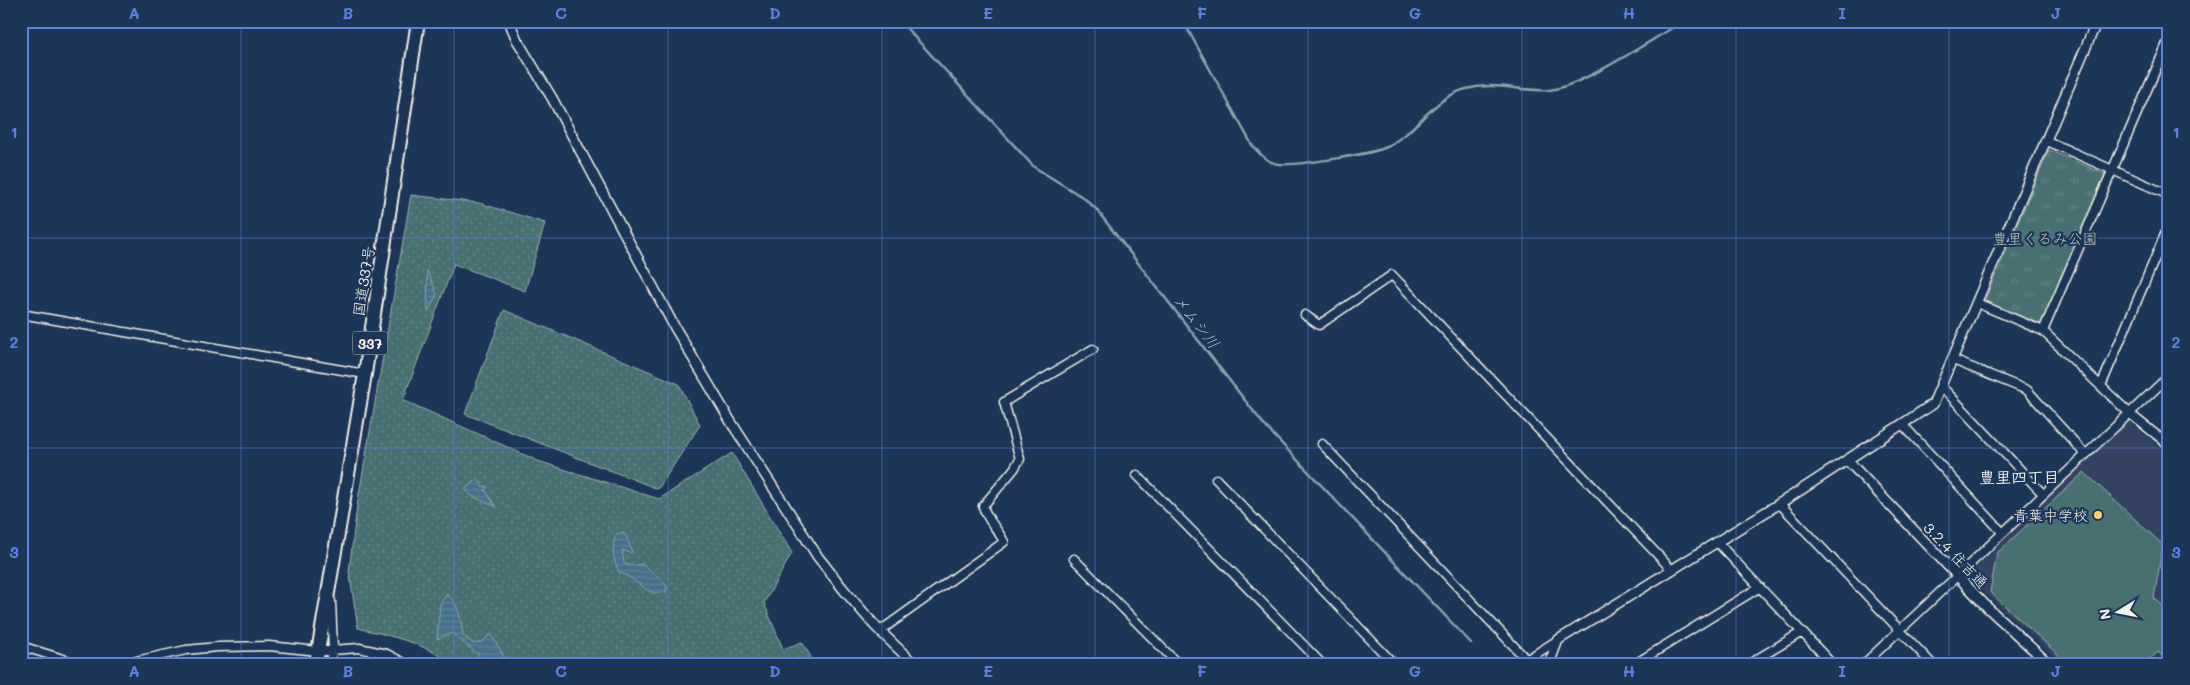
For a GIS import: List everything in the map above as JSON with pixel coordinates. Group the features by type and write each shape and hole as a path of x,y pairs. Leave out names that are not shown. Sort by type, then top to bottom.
{"highway":[{"name":"国道337号","path":"317,658 365,374 418,21"}],"street":[{"path":"509,21 517,40 552,98 674,326 710,388 818,557 880,631 914,664"},
{"path":"1322,444 1523,662 1780,504 1933,404 1942,387 2097,21"},
{"path":"2043,331 2169,39"},
{"path":"2047,141 2169,195"},
{"path":"2101,386 2169,225"},
{"path":"1305,315 1319,325 1392,275 1672,570"},
{"path":"1977,304 2043,331 2129,413 2169,446"},
{"path":"21,314 365,374"},
{"path":"880,631 1004,542 999,531 984,513 983,506 1020,459 1004,402 1093,349"},
{"path":"1953,360 2027,390 2085,454"},
{"path":"1864,664 2169,376"},
{"path":"1942,387 2043,494"},
{"path":"1903,425 2002,532"},
{"name":"3.2.4 住吉通","path":"1847,460 1988,608 2049,664"},
{"path":"1137,475 1322,664"},
{"path":"1216,479 1394,664"},
{"path":"1780,504 1932,664"},
{"path":"1717,542 1832,664"},
{"path":"1074,559 1178,664"},
{"path":"330,582 333,650 330,664"},
{"path":"1635,664 1760,587"},
{"path":"1749,664 1802,632"},
{"path":"1549,664 1558,640"},
{"path":"21,646 79,664"},
{"path":"122,664 186,650 217,647 269,646 317,658 333,650 368,650 386,654 406,664"}],"shaded area":[{"path":"427,270 437,294 428,312"},
{"name":"青葉中学校","path":"2129,421 2169,455 2169,664 2161,664 2156,659 2149,664 2062,664 1964,574"},
{"path":"478,479 483,487 486,486 485,490 496,507 472,496 465,489"},
{"path":"618,533 625,534 632,551 630,553 622,550 624,563 631,566 642,564 663,581 667,587 666,592 659,593 647,590 626,575 620,573 613,553 614,542"},
{"path":"447,594 457,608 463,636 474,644 482,642 491,634 508,664 489,664 452,633 437,639 440,604"}],"green space":[{"name":"豊里くるみ公園","path":"2049,150 2105,174 2041,324 1984,302"},
{"path":"411,195 479,203 545,223 525,291 454,264 403,400 538,461 659,499 732,453 792,553 764,603 783,649 802,642 815,664 451,664 419,645 358,628 349,571 357,506"},
{"path":"504,310 679,384 700,425 658,489 465,414"},
{"name":"青葉中学校","path":"2084,472 2163,545 2154,598 2169,611 2169,663 2158,652 2144,664 2068,664 1990,592 1997,553"}],"waterway":[{"name":"メムシ川","path":"900,21 1034,167 1084,198 1096,209 1265,426 1471,643"},
{"path":"1183,21 1252,145 1271,162 1279,164 1351,156 1387,147 1407,133 1444,99 1466,89 1499,86 1529,90 1549,90 1563,87 1598,72 1684,21"}],"place":[{"name":"青葉中学校","path":"2098,515"}],"district":[{"name":"豊里四丁目","path":"2019,476"}]}
